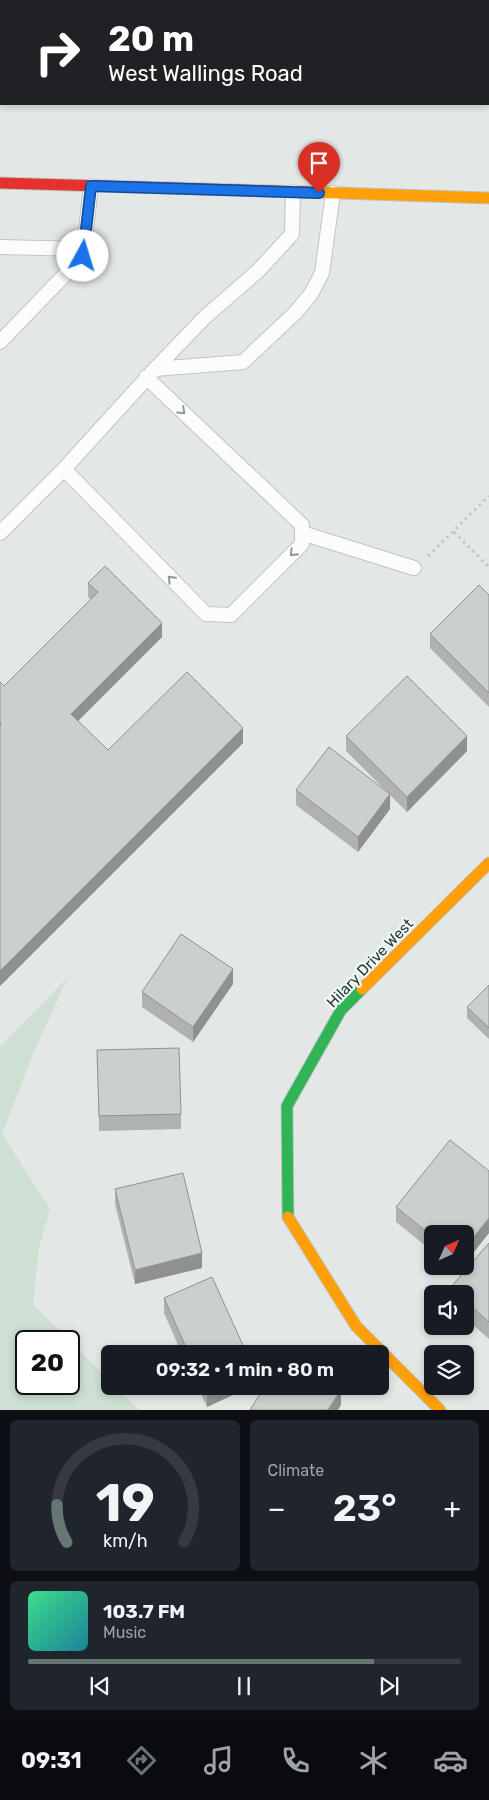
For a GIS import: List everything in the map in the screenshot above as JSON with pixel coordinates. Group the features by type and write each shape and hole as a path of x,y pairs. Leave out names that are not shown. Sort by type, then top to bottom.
{"street":[{"path":"0,183 489,198"},
{"name":"Hilary Drive West","path":"440,1410 356,1326 287,1216 287,1106 341,1010 489,863"}],"lane":[{"path":"0,342 83,256 91,186"},
{"path":"0,533 64,469 151,373 205,317 259,270 292,234 293,192"},
{"path":"151,373 243,362 296,312 311,294 322,273 333,193"},
{"path":"0,247 84,249"},
{"path":"64,469 206,614 231,615 302,544 302,525 151,373"},
{"path":"302,533 414,568"}],"path":[{"path":"414,568 454,532 489,496"},
{"path":"454,532 489,567"}],"green space":[{"path":"68,977 33,1054 2,1134 50,1209 39,1247 33,1304 59,1330 15,1330 15,1395 80,1395 80,1351 101,1372 101,1395 124,1395 139,1410 0,1410 0,1047"}],"building":[{"path":"105,566 162,623 71,714 108,750 187,672 243,728 0,971 0,682 4,686 98,592 88,583"},
{"path":"479,585 489,595 489,693 430,634"},
{"path":"407,676 467,736 407,797 346,736"},
{"path":"329,747 390,794 358,837 296,790"},
{"path":"181,934 233,969 193,1027 142,992"},
{"path":"489,985 489,1028 467,1007"},
{"path":"179,1048 181,1114 99,1116 97,1050"},
{"path":"450,1140 489,1171 489,1218 474,1237 474,1225 424,1225 424,1230 396,1207"},
{"path":"183,1173 202,1253 135,1270 115,1189"},
{"path":"489,1243 489,1322 474,1309 474,1285 453,1285 461,1275 474,1275 474,1260"},
{"path":"212,1277 243,1345 185,1345 164,1298"},
{"path":"259,1395 338,1395 328,1410 250,1410"}],"traffic: fast":[{"path":"288,1217 287,1106 341,1010 362,989"}],"traffic: slow":[{"path":"307,192 489,198"},
{"path":"362,989 489,863"},
{"path":"288,1217 356,1326 440,1410"}],"traffic: jam":[{"path":"0,183 307,192"}],"route":[{"path":"83,256 91,186 319,193"}]}
